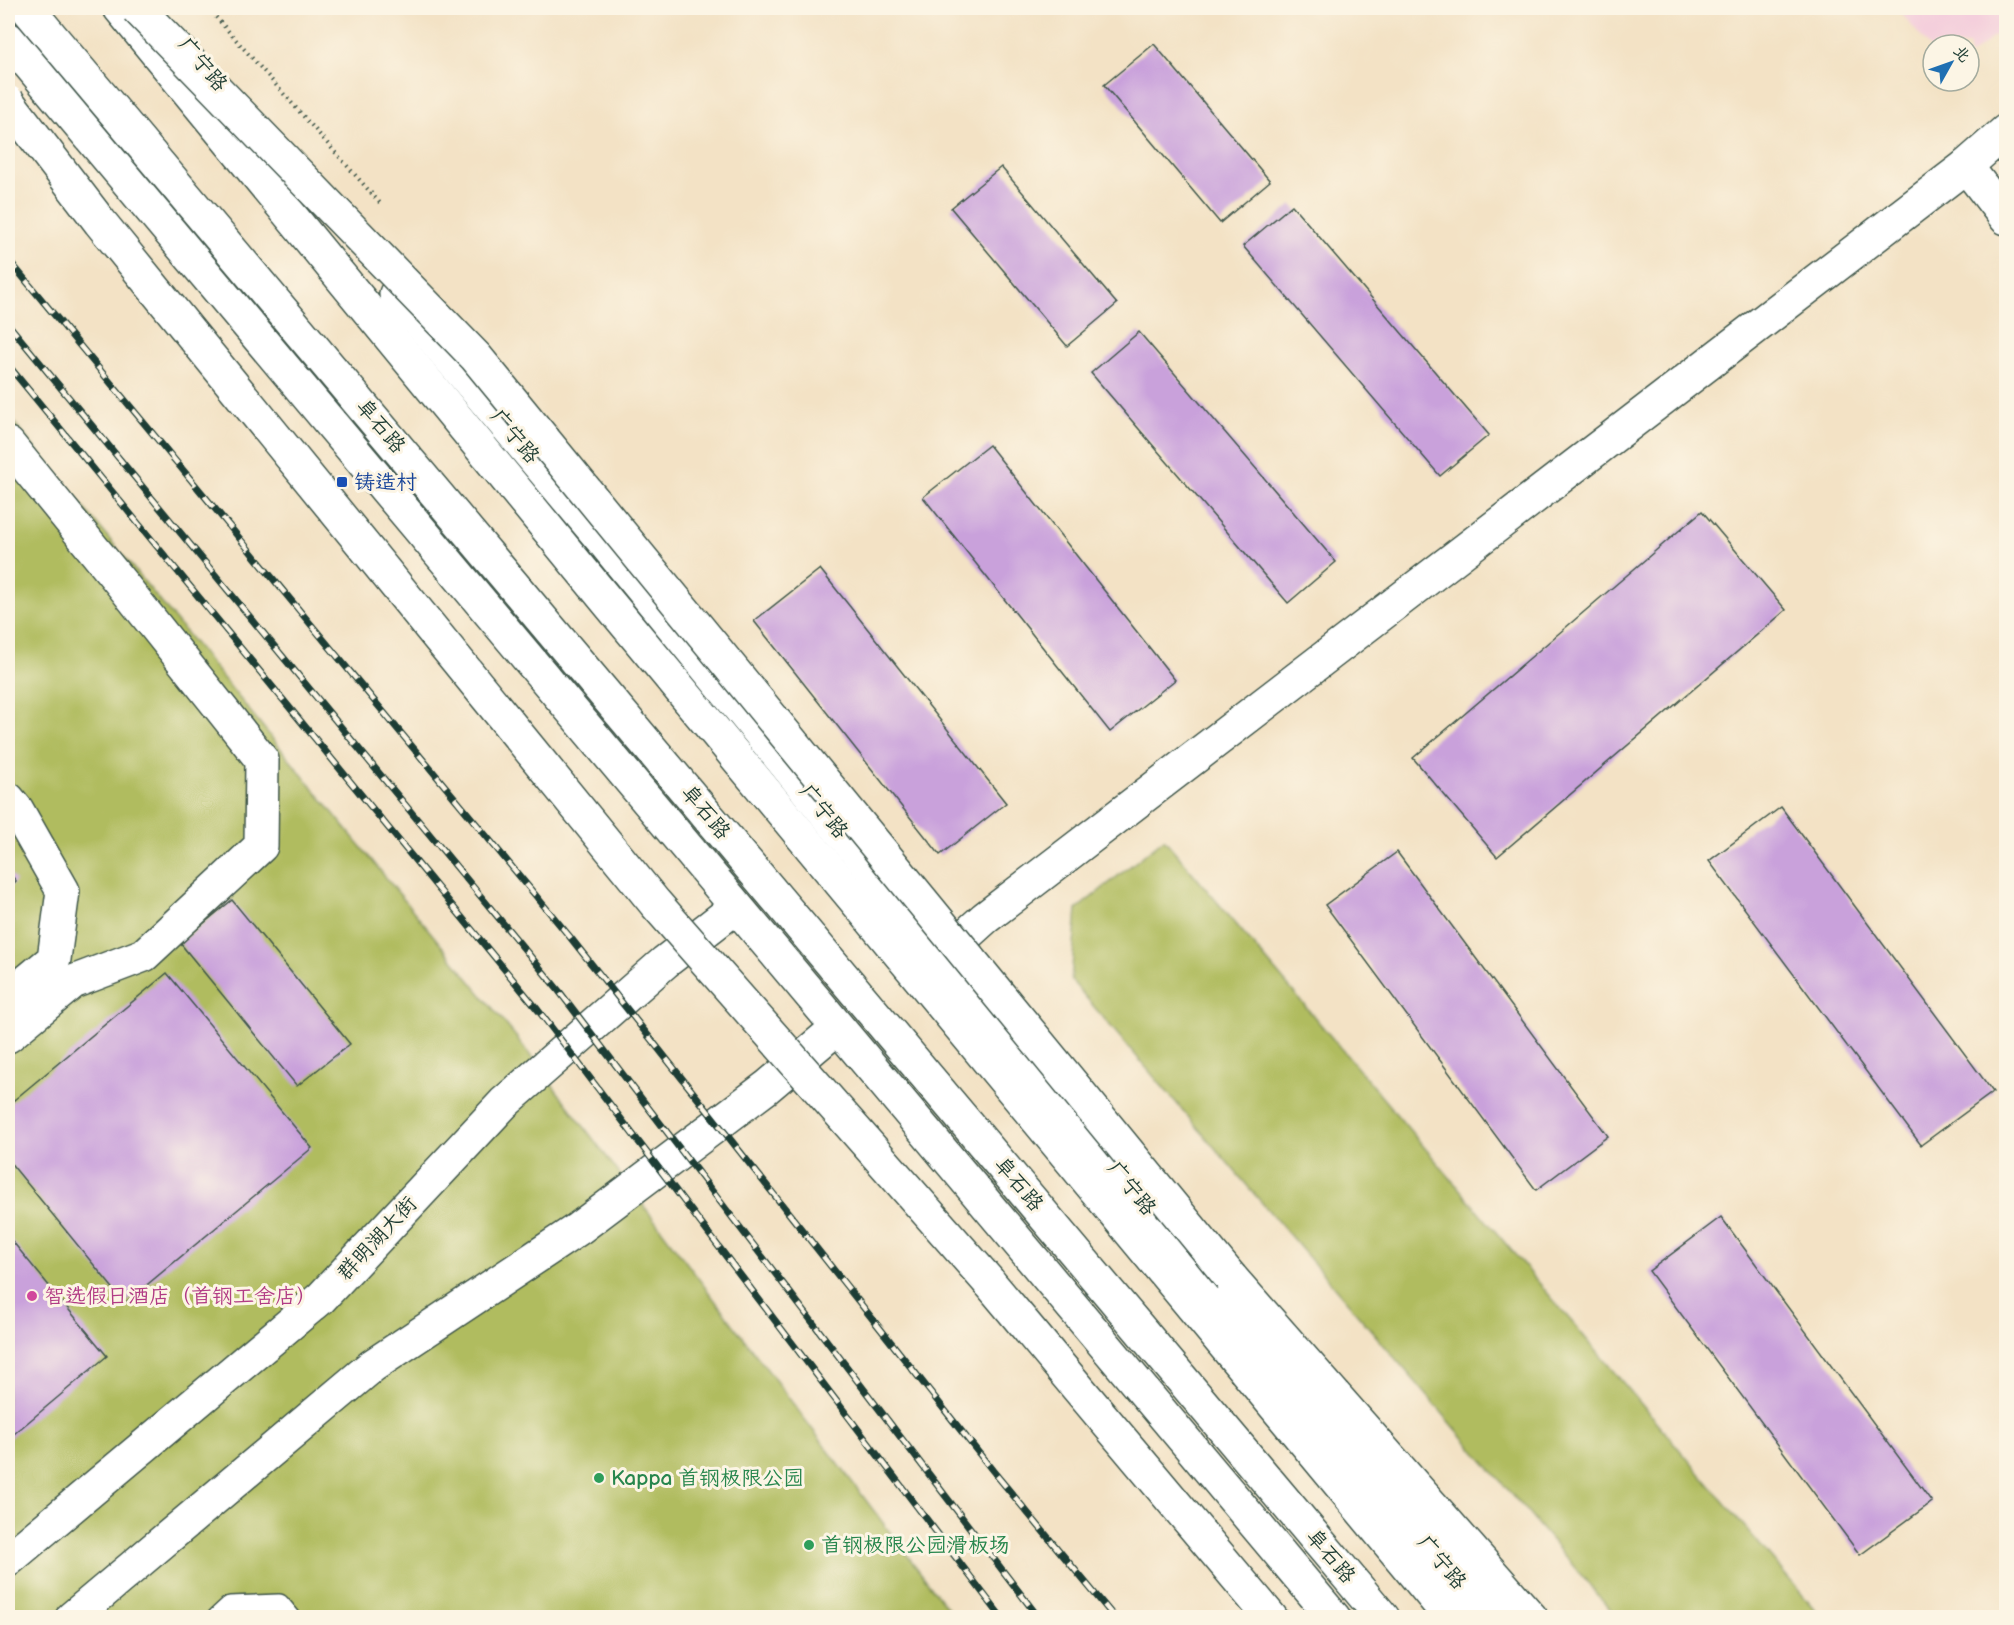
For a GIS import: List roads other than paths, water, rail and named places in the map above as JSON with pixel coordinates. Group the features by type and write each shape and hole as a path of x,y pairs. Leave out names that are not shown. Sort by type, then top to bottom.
{"main road":[{"name":"阜石路","path":"27,8 1383,1617"},
{"path":"120,8 607,601 1451,1617"},
{"path":"137,8 476,357 1231,1278 1531,1617"},
{"name":"广宁路","path":"157,8 610,550 1240,1320 1490,1617"},
{"path":"8,39 1334,1617"},
{"path":"8,102 100,222 655,903 989,1282 1272,1617"},
{"path":"943,956 985,918 1966,166 2007,132"},
{"path":"1966,166 2007,218"},
{"path":"8,444 262,760 261,846 144,955 73,982 8,1036"},
{"path":"8,799 17,810 63,891 54,959 8,997"},
{"name":"群明湖大街","path":"8,1560 321,1298 504,1103 665,962 736,907"},
{"path":"72,1617 372,1366 578,1229 767,1087 837,1028"}],"lane":[{"path":"218,1617 230,1607 279,1605 290,1617"}],"railway":[{"path":"8,259 570,937 993,1471 1115,1618"},
{"path":"8,324 559,991 1039,1618"},
{"path":"8,365 538,1010 1002,1618"}],"place":[{"name":"铸造村","path":"342,482"},
{"name":"智选假日酒店（首钢工舍店）","path":"32,1296"},
{"name":"Kappa 首钢极限公园","path":"599,1478"},
{"name":"首钢极限公园滑板场","path":"809,1545"}]}
